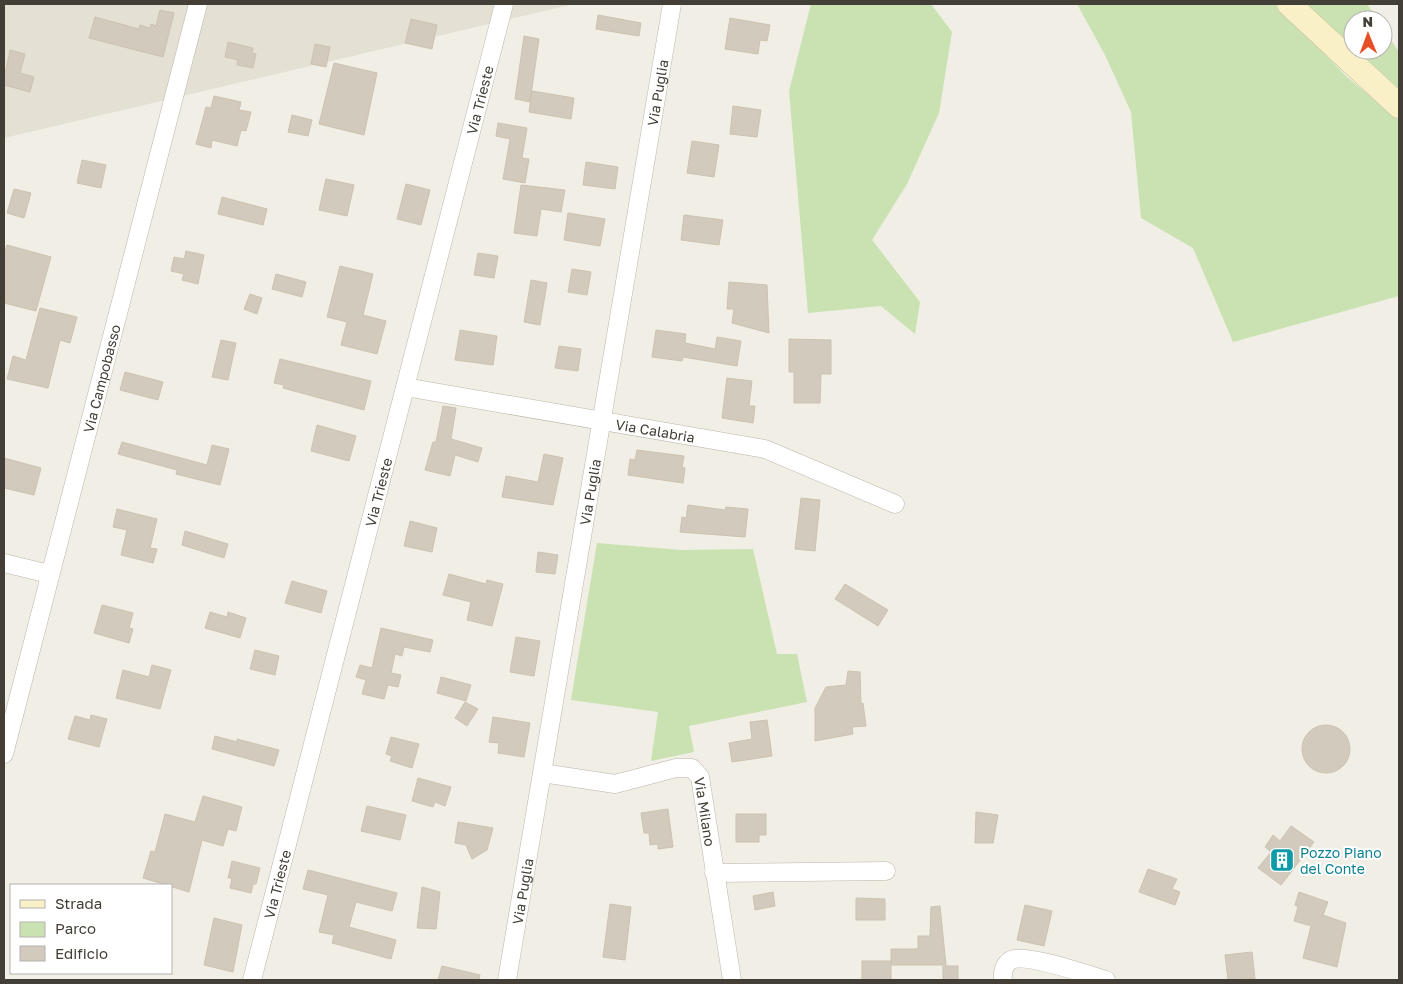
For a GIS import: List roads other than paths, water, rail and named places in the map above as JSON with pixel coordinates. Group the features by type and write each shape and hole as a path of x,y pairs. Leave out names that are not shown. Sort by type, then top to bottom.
{"street":[{"name":"Via Campobasso","path":"4,754 198,4"},
{"name":"Via Trieste","path":"252,980 504,4"},
{"name":"Via Puglia","path":"507,980 672,4"},
{"path":"1289,4 1399,106"},
{"name":"Via Calabria","path":"405,388 765,449 895,504"},
{"path":"4,563 50,574"},
{"name":"Via Milano","path":"542,774 615,784 676,768 692,768 700,777 732,980"},
{"path":"714,873 886,871"},
{"path":"1003,980 1002,974 1006,964 1012,960 1022,958 1075,970 1106,980"}],"place":[{"name":"Pozzo Piano del Conte","path":"1282,860"}]}
